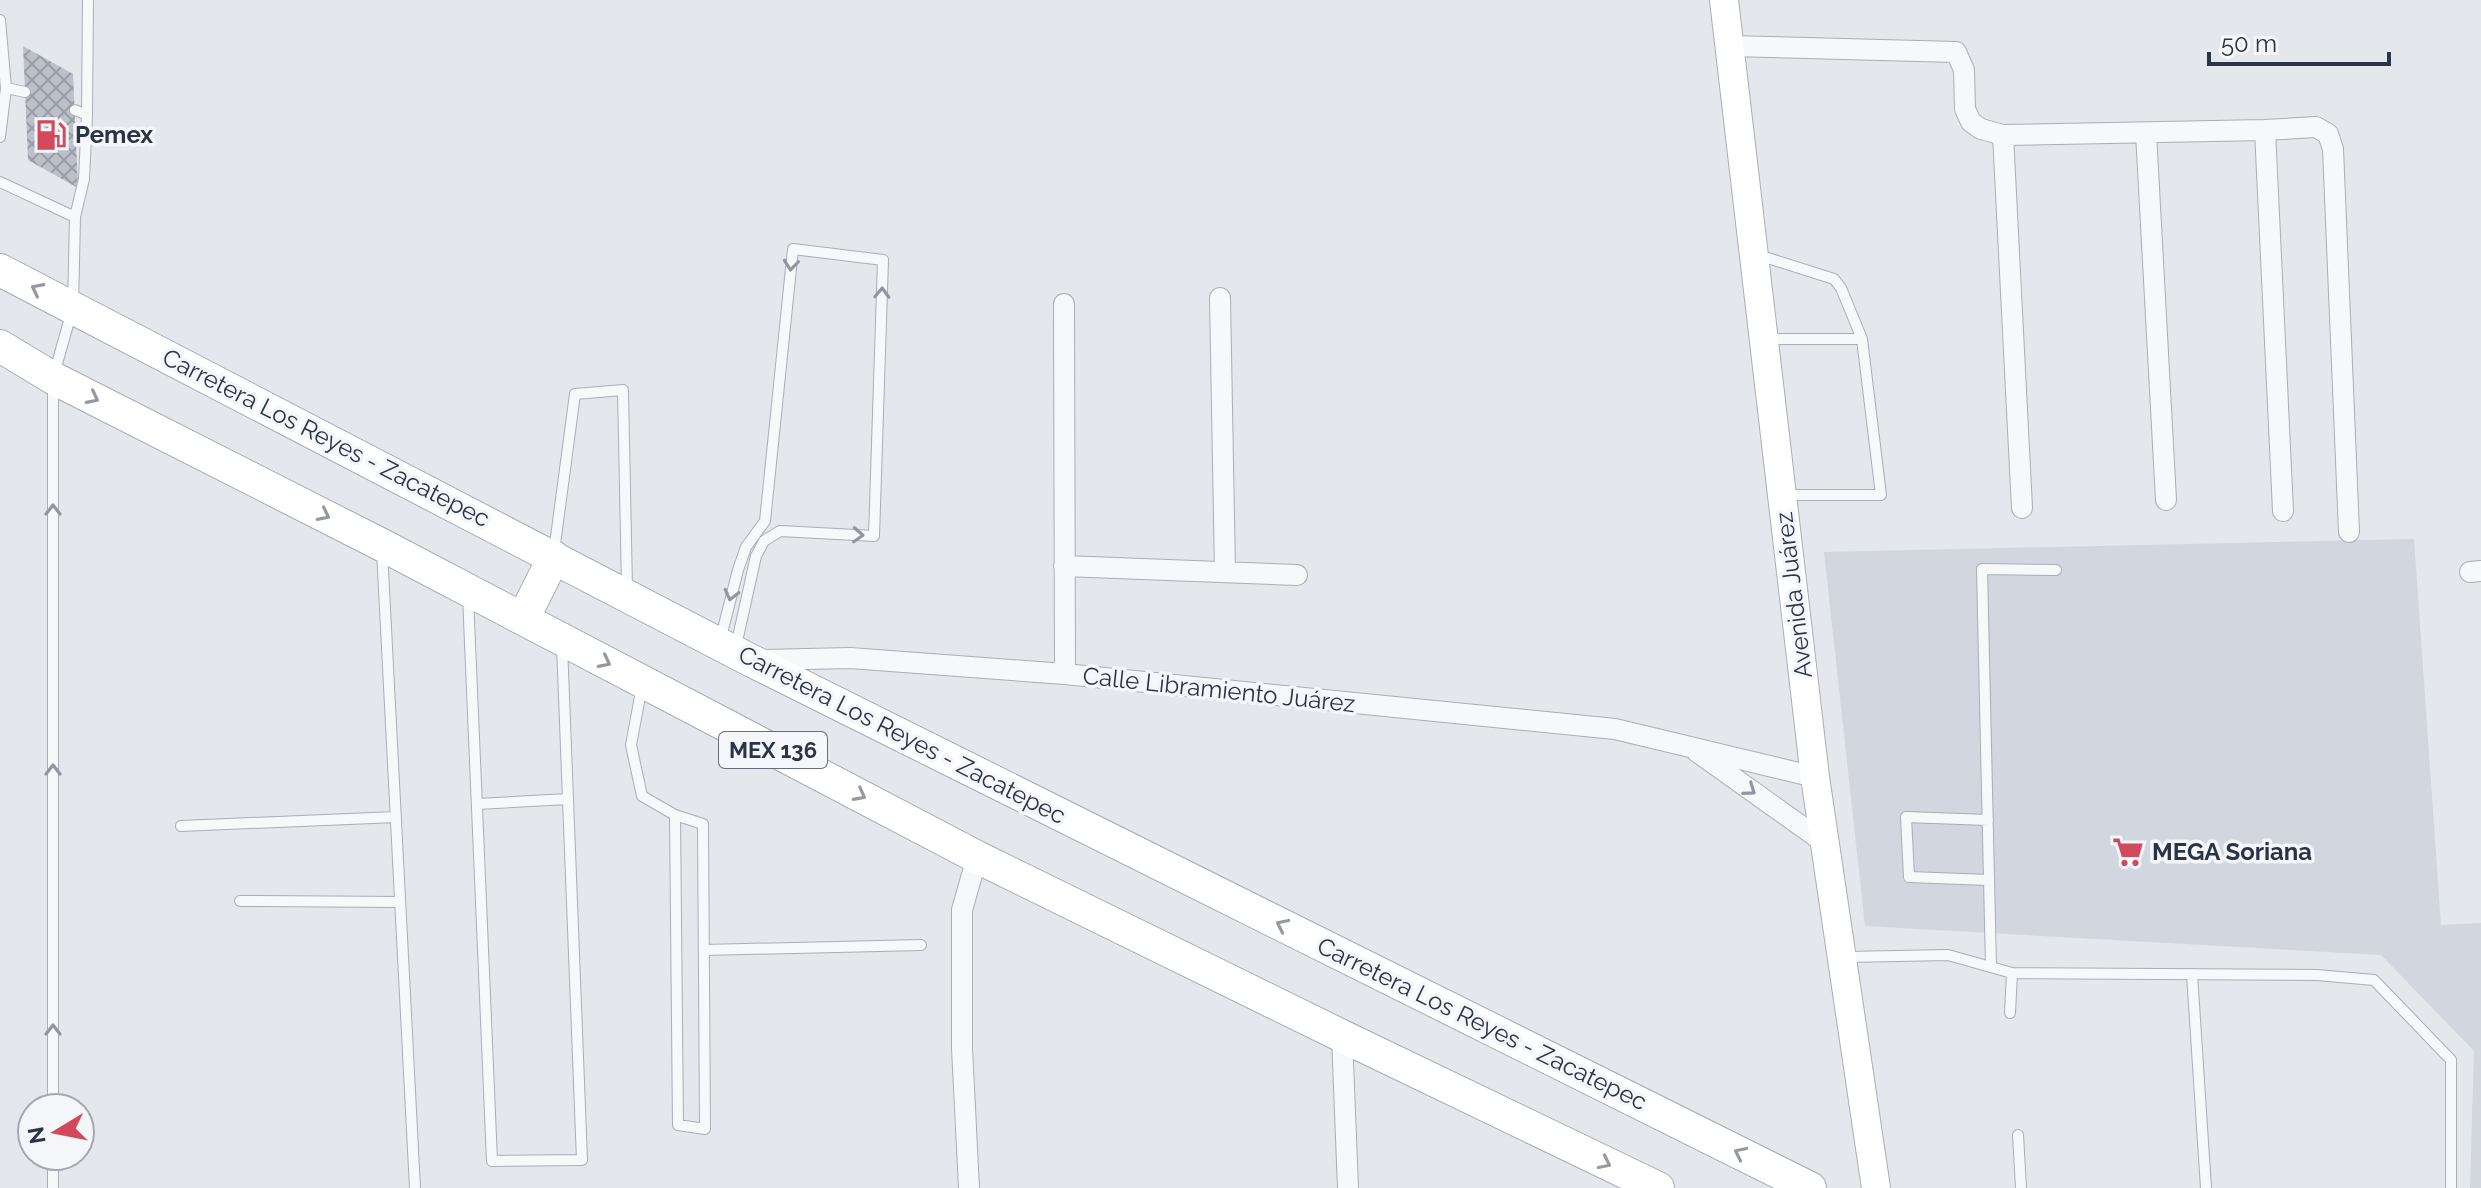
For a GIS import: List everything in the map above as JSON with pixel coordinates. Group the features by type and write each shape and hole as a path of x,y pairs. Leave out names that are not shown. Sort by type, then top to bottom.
{"main road":[{"name":"Carretera Los Reyes - Zacatepec","path":"0,270 735,652 1810,1188"},
{"name":"MEX 136","path":"0,346 53,378 382,545 977,857 1658,1188"},
{"path":"523,619 554,557"}],"street":[{"name":"Avenida Juárez","path":"1724,0 1815,777 1876,1188"},
{"path":"1729,46 1956,52 1964,70 1965,109 1971,122 1981,129 2003,135 2316,127 2328,134 2333,149 2349,532"},
{"path":"2265,130 2283,511"},
{"path":"2146,133 2166,500"},
{"path":"2003,135 2022,508"},
{"path":"1220,298 1225,572"},
{"path":"1064,304 1065,674"},
{"path":"1064,566 1297,575"},
{"name":"Calle Libramiento Juárez","path":"735,652 1065,674 1615,729 1815,777"},
{"name":"Calle Libramiento Juárez","path":"1686,745 1825,843"},
{"path":"969,1188 962,1048 962,910 977,857"},
{"path":"1342,1036 1348,1188"}],"lane":[{"path":"53,1092 53,378 73,307 75,217 84,179 88,0"},
{"path":"0,20 6,88 0,137"},
{"path":"6,88 25,92"},
{"path":"75,110 87,115"},
{"path":"0,182 75,217"},
{"path":"793,249 883,260 874,536 780,531 764,541 756,556 735,652 738,570 746,547 765,521 793,249"},
{"path":"1754,253 1834,279 1841,288 1862,339 1881,495 1782,495"},
{"path":"1764,339 1862,339"},
{"path":"554,557 575,394 623,390 627,595"},
{"path":"382,545 415,1188"},
{"path":"1991,967 1982,569 2056,570"},
{"path":"468,590 492,1161 582,1160 562,639"},
{"path":"642,681 631,745 642,796 675,815 703,824 705,1129 678,1125 675,815"},
{"path":"477,804 568,799"},
{"path":"181,826 396,817"},
{"path":"1988,820 1906,817 1909,877 1989,880"},
{"path":"240,901 400,902"},
{"path":"704,950 921,945"},
{"path":"1842,957 1948,955 2012,973 2317,975 2374,980 2451,1060 2451,1188"},
{"path":"2010,1013 2012,973"},
{"path":"2192,974 2206,1188"},
{"path":"2018,1135 2021,1188"}],"shaded area":[{"path":"2414,539 2441,925 2481,923 2481,1188 2470,1188 2474,1051 2381,955 1865,926 1824,552"}],"building":[{"name":"Pemex","path":"23,46 73,74 78,188 28,160"}],"place":[{"name":"Pemex","path":"51,135"},
{"name":"MEGA Soriana","path":"2128,852"}]}
